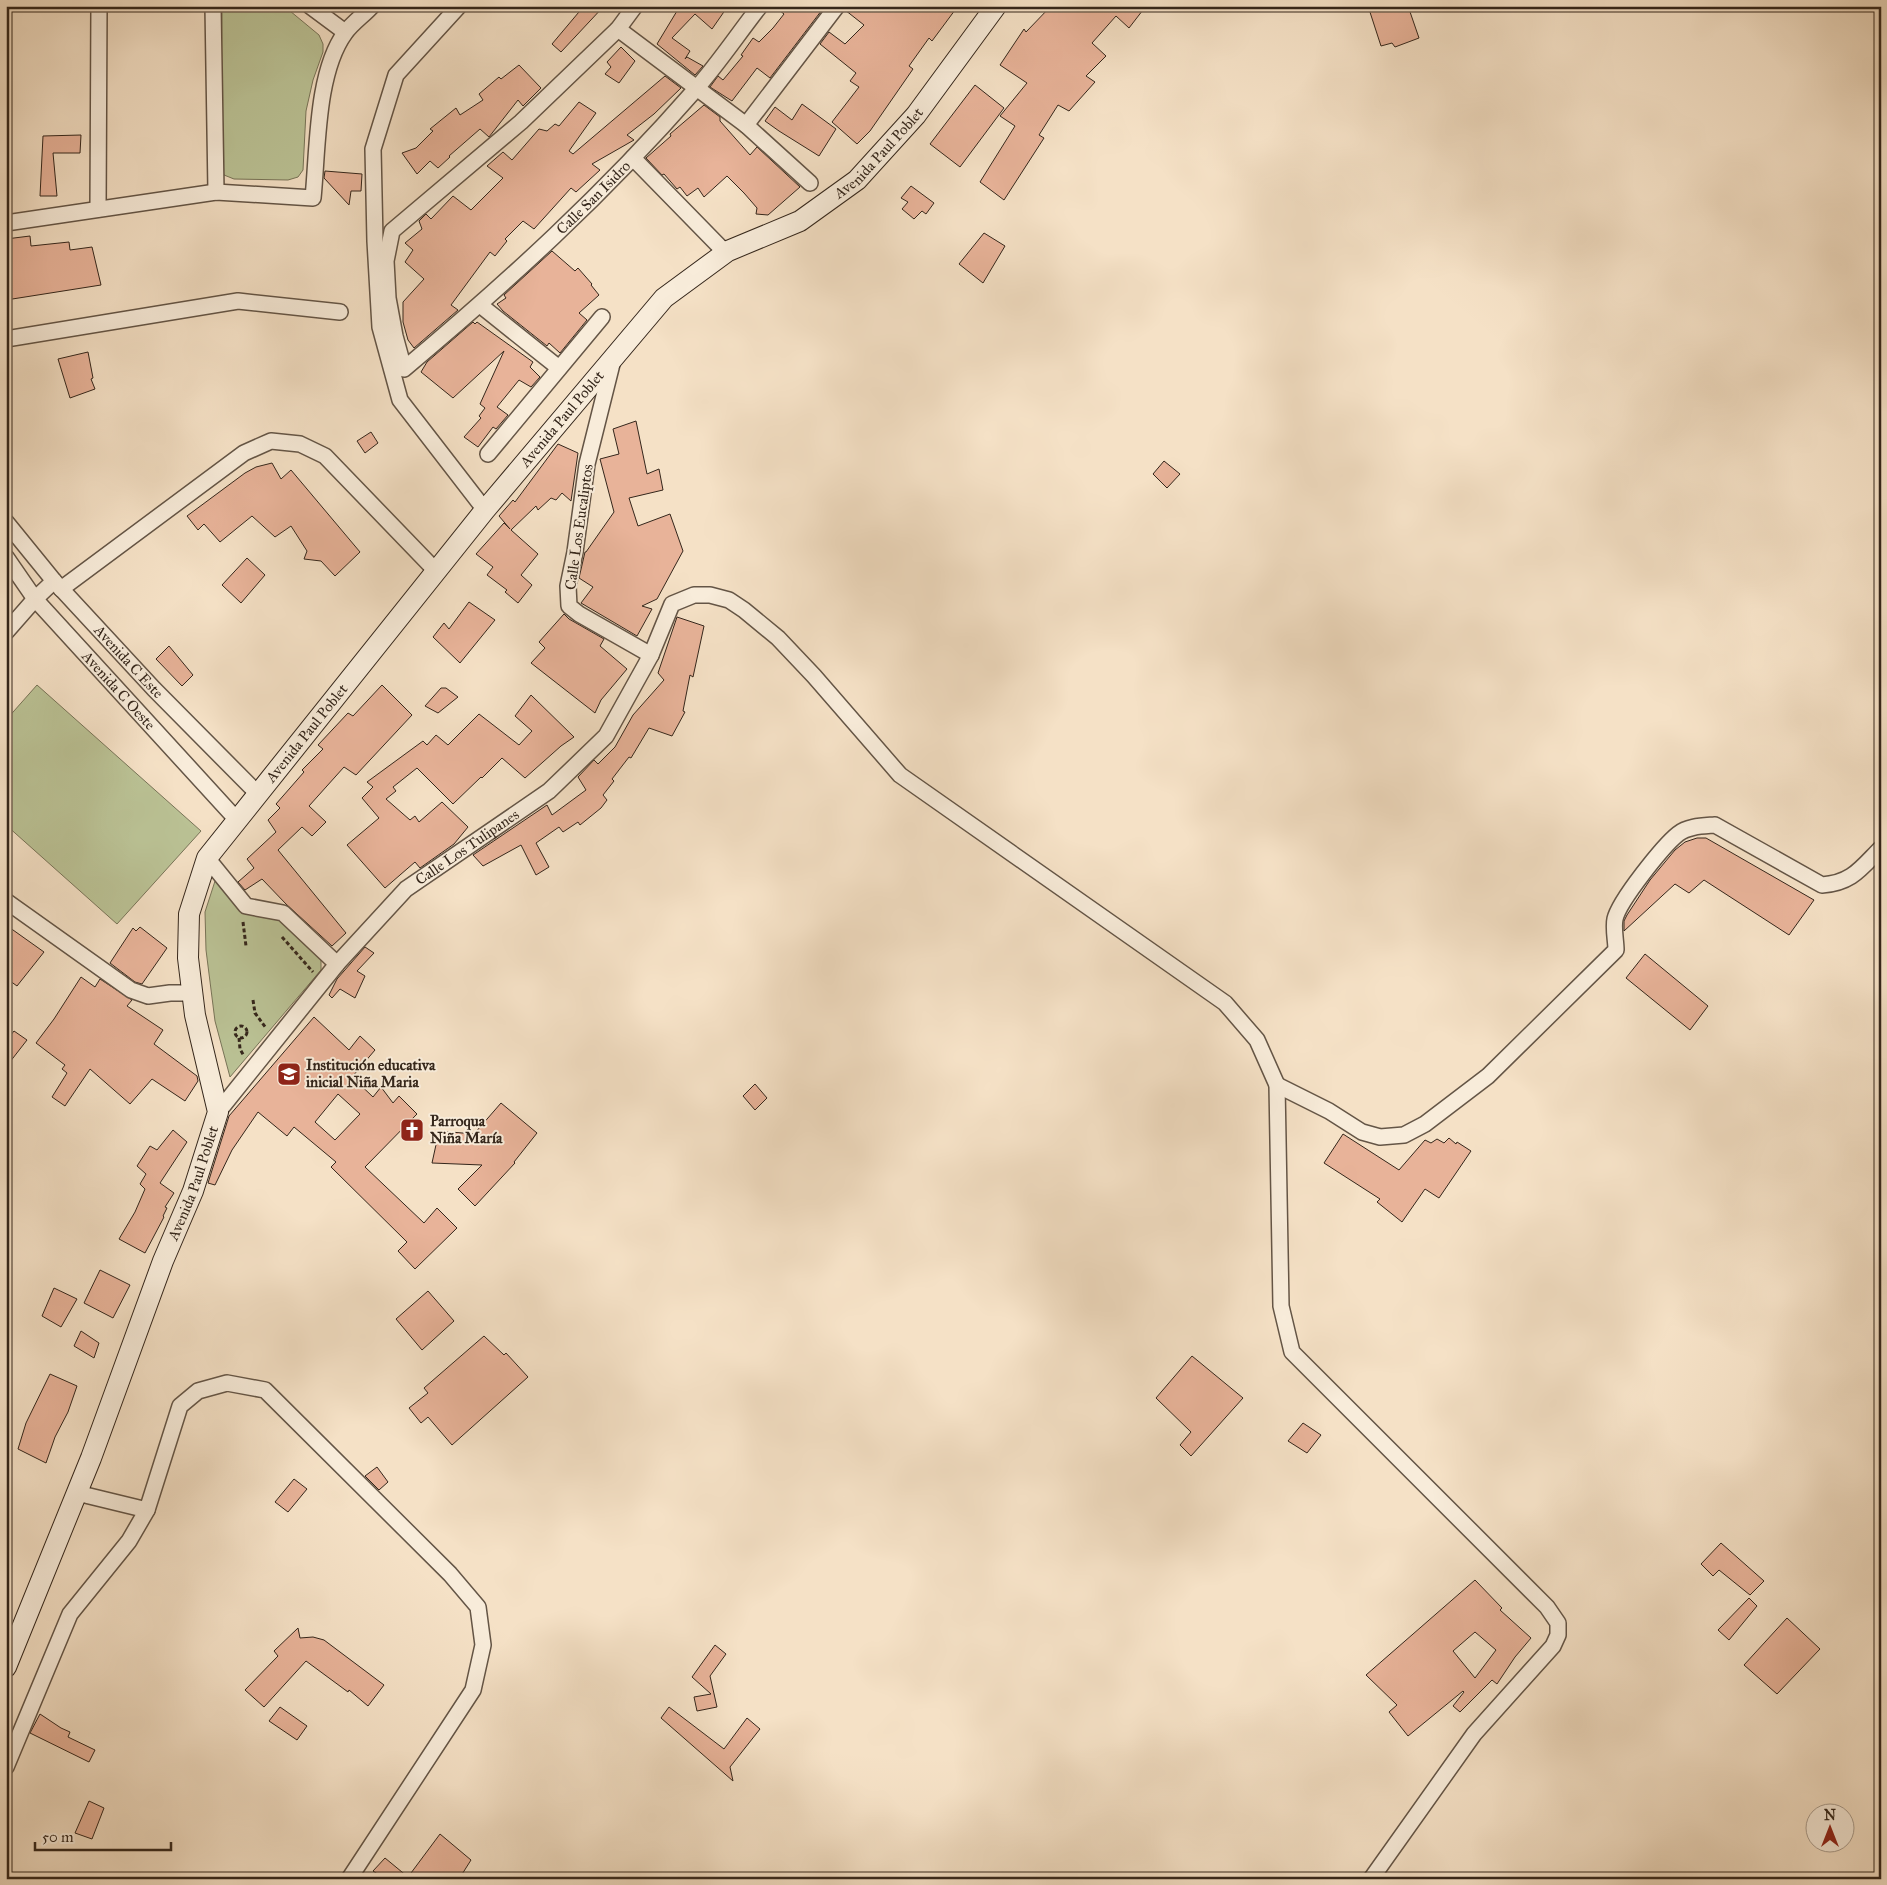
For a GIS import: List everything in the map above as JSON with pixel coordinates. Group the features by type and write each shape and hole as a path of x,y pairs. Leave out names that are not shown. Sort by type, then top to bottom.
{"main road":[{"name":"Avenida Paul Poblet","path":"6,1666 77,1493 163,1261 193,1191 218,1112 195,1015 188,958 189,914 206,858 485,510 664,298 728,251 800,221 857,180 916,115 996,6"}],"street":[{"path":"98,210 99,6"},
{"path":"212,6 216,192"},
{"path":"310,6 346,32"},
{"path":"6,223 216,192 314,198 323,91 332,55 346,32 372,6"},
{"path":"459,6 396,75 373,149 375,250 380,328 400,400 485,510"},
{"path":"635,6 618,29 696,89 746,124 810,183"},
{"name":"Calle San Isidro","path":"618,29 521,122 392,231 386,261 388,298 395,336 404,369 548,244 633,158 696,89 760,6"},
{"path":"746,124 836,6"},
{"path":"633,158 721,248 728,251"},
{"path":"6,339 238,301 340,312"},
{"path":"480,305 559,368"},
{"path":"488,454 602,317"},
{"name":"Calle Los Eucaliptos","path":"614,356 587,464 575,552 568,586 569,606 579,614 650,655"},
{"path":"6,632 35,599 58,585 244,453 271,441 300,444 325,456 436,571"},
{"name":"Avenida C Este","path":"6,522 58,585 154,689 258,794"},
{"name":"Avenida C Oeste","path":"6,557 35,599 237,820"},
{"name":"Calle Los Tulipanes","path":"218,1112 337,964 406,889 549,791 606,736 650,655 672,604 694,595 710,595 729,600 744,610 778,638 814,676 900,775 1225,1003 1257,1040 1277,1085"},
{"path":"1371,1879 1474,1734 1553,1646 1558,1635 1558,1623 1547,1607 1292,1352 1281,1306 1277,1085 1329,1111 1362,1132 1380,1137 1404,1135 1426,1124 1488,1076 1616,950 1615,918 1630,891 1678,834 1698,826 1715,825 1822,885 1835,884 1851,878 1881,848"},
{"path":"206,858 246,906 283,913 337,964"},
{"path":"6,901 131,990 148,996 192,993"},
{"path":"6,1768 70,1614 129,1541 147,1510 180,1406 198,1391 227,1383 266,1390 450,1574 478,1607 483,1645 472,1690 349,1879"},
{"path":"77,1493 147,1510"}],"path":[{"path":"243,920 246,946"},
{"path":"278,932 315,974 319,969"},
{"path":"277,943 283,938"},
{"path":"253,1000 255,1013 261,1023 268,1030 274,1024"},
{"path":"239,1038 240,1049 245,1058"},
{"path":"240,1063 251,1051"}],"green space":[{"path":"222,6 284,6 319,35 323,44 323,52 313,80 306,111 303,170 298,177 288,180 234,179 224,175 220,166"},
{"path":"37,685 201,831 117,924 6,825 6,720"},
{"path":"216,878 242,909 283,915 321,958 321,970 230,1077 215,1021 206,950 205,912"}],"building":[{"path":"584,6 604,6 561,52 552,44"},
{"path":"680,6 728,6 712,29 695,14 672,38 690,51 685,59 687,57 703,66 695,75 657,44"},
{"path":"782,6 825,6 770,78 757,68 732,101 710,87 718,76 723,80 743,56 741,55 753,38 759,42 773,28 784,14 779,10"},
{"path":"846,6 958,6 932,41 929,38 909,66 913,69 870,131 857,144 832,122 859,87 850,81 856,73 820,44 829,32 845,44 864,25 845,10"},
{"path":"1051,6 1146,6 1129,28 1116,16 1092,43 1106,56 1086,76 1095,82 1069,111 1058,105 1039,135 1044,138 1004,200 980,182 1015,126 1000,116 1027,83 1000,65 1024,29 1026,32"},
{"path":"1368,6 1408,6 1419,38 1395,47 1392,43 1381,46"},
{"path":"621,47 635,61 619,83 605,74 611,67 607,62"},
{"path":"519,65 541,88 523,106 518,100 489,137 480,129 438,168 430,161 417,174 402,153 416,148 433,131 430,129 456,108 460,115 483,100 479,94 499,77 501,79"},
{"path":"665,76 681,88 654,114 627,135 634,140 592,164 600,170 576,192 571,188 534,229 523,221 505,239 507,241 495,256 490,252 451,305 458,310 414,348 408,340 403,322 403,302 424,279 405,262 413,250 405,243 422,229 419,221 426,214 431,219 453,196 471,210 503,178 487,166 503,152 512,160 539,129 547,131 555,124 559,126 579,102 596,113 569,151 573,154"},
{"path":"975,85 1004,108 960,167 930,144"},
{"path":"802,104 836,129 819,156 765,121 775,107 792,120"},
{"path":"704,105 720,117 720,121 750,155 757,147 800,187 768,215 756,214 757,208 727,176 704,197 698,188 687,196 680,187 677,189 646,158 671,136 670,134"},
{"path":"81,135 80,153 53,153 57,196 40,196 43,136"},
{"path":"325,171 362,174 361,191 351,191 349,205 324,178"},
{"path":"911,186 934,203 926,214 922,211 914,219 902,209 908,202 901,198"},
{"path":"984,233 1005,246 983,283 959,264"},
{"path":"30,236 31,246 69,242 70,250 92,247 101,285 6,300 6,239"},
{"path":"552,251 575,271 578,268 599,295 579,313 587,320 560,353 549,343 547,346 503,311 497,304 506,298 504,295"},
{"path":"473,322 475,324 477,322 533,362 530,367 540,377 531,387 519,380 497,407 508,415 496,429 493,427 478,447 464,437 481,418 479,416 485,408 480,404 504,351 453,398 421,372 427,362"},
{"path":"88,352 93,378 91,379 95,389 70,398 58,359"},
{"path":"636,421 647,474 659,469 663,490 629,498 638,526 670,514 683,551 657,599 642,606 652,609 637,636 581,603 593,587 579,578 585,552 614,512 600,459 619,454 613,429"},
{"path":"371,432 378,443 365,453 357,441"},
{"path":"558,444 578,453 571,501 562,493 556,500 551,498 538,510 536,506 511,530 538,554 521,575 532,585 518,603 505,592 507,590 487,575 493,567 476,554 504,523 510,529 499,516 513,500 515,502"},
{"path":"1164,461 1180,474 1167,488 1153,474"},
{"path":"272,463 281,479 291,470 360,552 335,576 321,561 304,559 307,551 291,526 275,537 252,516 220,542 204,524 198,530 187,516 245,473 256,467"},
{"path":"247,558 265,575 241,603 222,585"},
{"path":"469,602 495,620 460,663 433,637 444,623 449,629"},
{"path":"564,614 569,619 604,639 600,646 627,669 601,700 595,713 531,663 545,648 539,642"},
{"path":"677,617 704,626 693,677 690,675 683,711 685,712 672,736 649,728 631,758 629,757 612,779 614,781 603,795 607,800 601,808 580,825 578,822 563,832 559,827 536,843 549,867 536,875 521,845 483,866 473,855 547,805 552,815 586,790 578,777 594,760 598,764 615,747 633,715 664,680 658,673"},
{"path":"169,646 193,675 182,686 156,659"},
{"path":"382,685 412,715 356,775 344,767 309,806 326,822 312,836 302,827 278,850 346,933 332,946 262,879 245,890 238,882 254,868 247,859 276,832 268,820 280,808 276,804 304,772 302,770 323,749 318,745 348,713 353,716"},
{"path":"441,688 446,688 458,697 438,713 425,706"},
{"path":"531,695 574,737 525,778 502,758 453,804 417,768 393,787 396,791 386,799 410,820 415,816 419,822 442,802 468,827 454,844 420,868 415,862 385,888 347,845 379,818 362,798 373,787 367,782 423,741 427,745 436,735 448,745 479,714 519,745 532,731 515,716"},
{"path":"1697,838 1706,838 1814,900 1789,935 1704,880 1689,893 1675,884 1624,931 1624,921 1627,915 1650,880 1675,850 1685,842"},
{"path":"6,925 44,952 17,986 6,978"},
{"path":"140,927 167,948 142,984 135,982 110,963 133,928 136,931"},
{"path":"365,947 374,953 357,971 365,976 355,998 340,989 332,998 329,995 337,979"},
{"path":"1645,954 1708,1006 1690,1030 1626,978"},
{"path":"81,977 95,987 100,979 132,1000 127,1006 163,1030 154,1044 197,1076 198,1081 185,1101 152,1079 130,1104 90,1069 65,1106 52,1097 67,1073 62,1069 65,1065 36,1043"},
{"path":"314,1017 349,1050 360,1036 375,1050 352,1077 373,1097 381,1087 393,1103 399,1096 417,1114 365,1167 424,1223 437,1208 457,1228 415,1269 398,1251 407,1242 331,1167 336,1162 294,1127 287,1136 258,1112 232,1150 215,1185 208,1183 229,1116","holes":["338,1094 360,1114 335,1140 315,1122"]},
{"path":"14,1031 27,1040 6,1067 6,1041"},
{"path":"755,1084 767,1098 755,1110 743,1096"},
{"path":"501,1103 537,1133 515,1163 475,1206 458,1189 482,1165 432,1163 439,1131 474,1134"},
{"path":"173,1130 187,1142 160,1183 174,1193 165,1207 167,1208 164,1217 145,1253 119,1239 135,1212 145,1189 140,1184 146,1174 137,1166 150,1146 157,1150"},
{"path":"1343,1134 1399,1170 1425,1140 1431,1143 1437,1139 1444,1143 1449,1138 1456,1144 1457,1142 1471,1151 1439,1198 1425,1189 1402,1222 1377,1202 1380,1199 1324,1163"},
{"path":"100,1270 130,1285 113,1318 84,1303"},
{"path":"54,1288 77,1299 61,1327 42,1316"},
{"path":"428,1291 454,1321 422,1350 396,1319"},
{"path":"81,1331 99,1343 94,1358 74,1346"},
{"path":"484,1336 504,1355 506,1353 528,1377 452,1445 428,1417 421,1423 409,1408 428,1393 424,1388"},
{"path":"1192,1356 1243,1398 1191,1456 1180,1445 1191,1432 1156,1398"},
{"path":"50,1374 77,1386 46,1463 18,1449 26,1423"},
{"path":"1303,1423 1321,1435 1307,1453 1288,1441"},
{"path":"377,1467 388,1482 379,1490 365,1476"},
{"path":"294,1479 307,1489 288,1512 275,1502"},
{"path":"1721,1543 1764,1581 1750,1595 1719,1570 1713,1576 1701,1564"},
{"path":"1475,1580 1502,1608 1500,1610 1531,1638 1515,1657 1497,1684 1492,1680 1460,1712 1453,1706 1463,1691 1408,1736 1389,1712 1397,1705 1366,1675","holes":["1475,1632 1496,1650 1475,1678 1453,1651"]},
{"path":"1749,1598 1757,1606 1729,1640 1718,1630"},
{"path":"1787,1618 1820,1649 1777,1694 1744,1665"},
{"path":"298,1628 300,1638 313,1637 324,1640 384,1685 368,1706 349,1690 348,1692 306,1661 264,1707 245,1690 278,1656 274,1651"},
{"path":"715,1645 726,1654 710,1676 717,1707 697,1711 694,1697 711,1694 692,1677"},
{"path":"280,1707 307,1726 297,1740 269,1721"},
{"path":"669,1707 724,1749 747,1718 760,1729 730,1767 733,1781 661,1718"},
{"path":"40,1714 70,1732 68,1737 95,1750 89,1762 30,1733"},
{"path":"89,1801 104,1808 92,1839 75,1833"},
{"path":"440,1834 471,1860 459,1879 385,1879 373,1871 385,1858 408,1877"}],"place":[{"name":"Institución educativa inicial Niña Maria","path":"289,1074"},
{"name":"Parroqua Niña María","path":"412,1130"}]}
